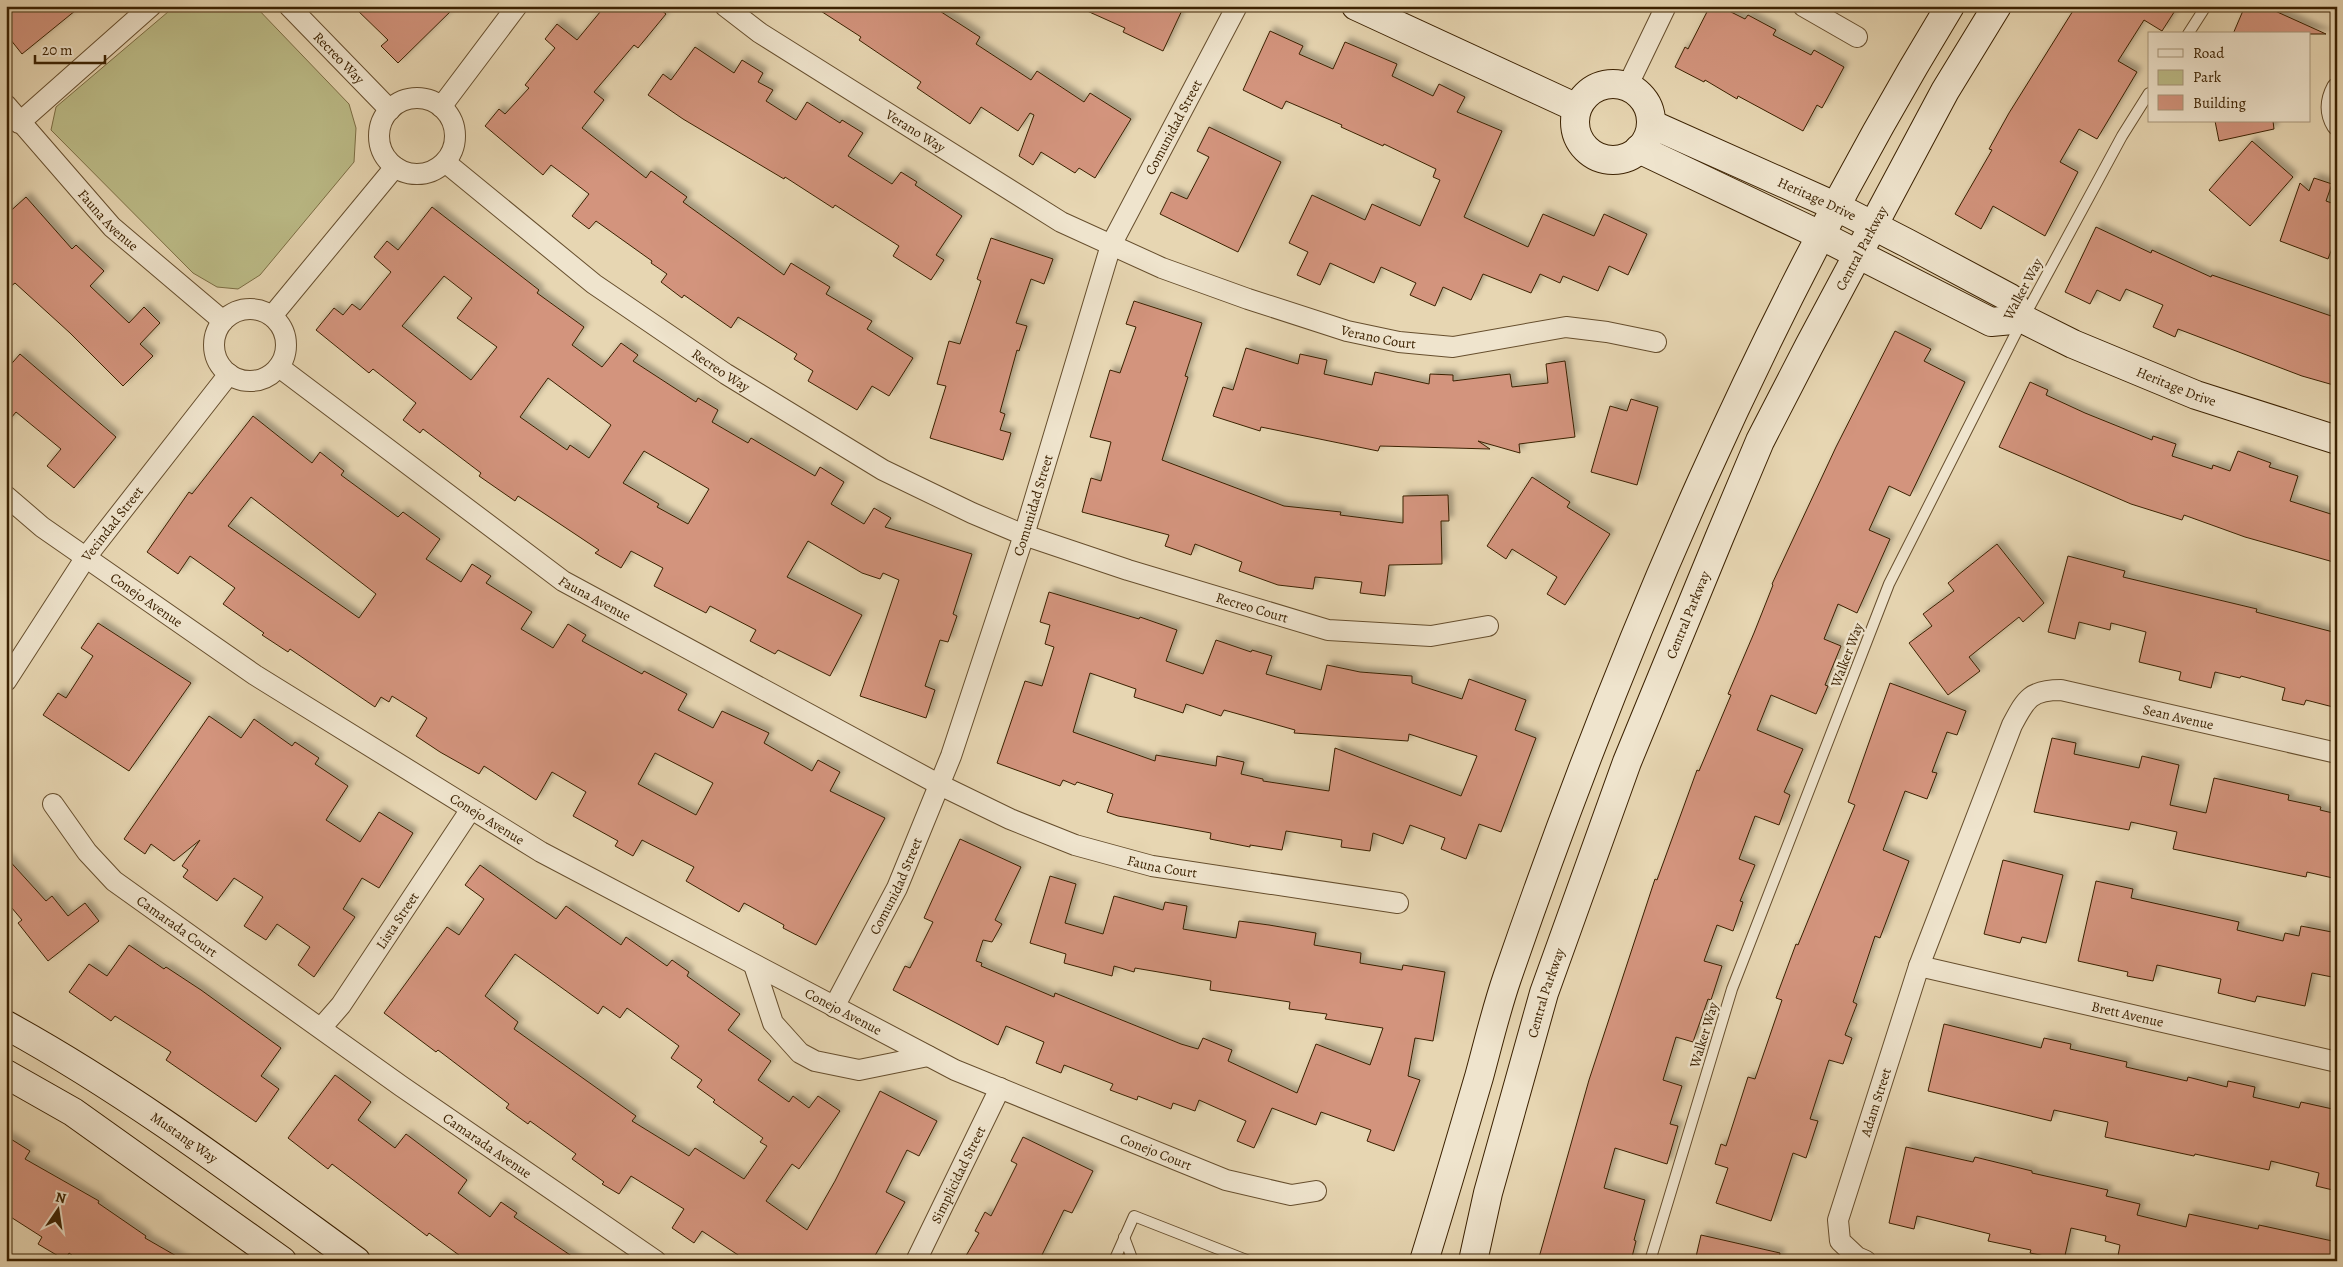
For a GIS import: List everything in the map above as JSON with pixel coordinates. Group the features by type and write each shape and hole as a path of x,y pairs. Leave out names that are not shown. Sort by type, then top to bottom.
{"main road":[{"path":"1356,6 1577,108"},
{"path":"1424,1261 1506,981 1590,748 1683,520 1773,328 1910,71 1950,6"},
{"name":"Central Parkway","path":"1473,1261 1488,1193 1544,993 1628,762 1760,440 1945,91 1997,6"},
{"path":"1616,84 1627,87 1642,98 1647,106 1651,124 1648,137 1639,149 1630,156 1618,160 1605,159 1592,154 1582,145 1576,134 1575,120 1577,108 1593,90 1604,85 1616,84"},
{"name":"Heritage Drive","path":"1651,124 1837,207 1874,226 2010,298 2022,319 2073,344 2196,395 2337,440"},
{"path":"1639,149 1822,236 1991,322 2022,319"},
{"name":"Mustang Way","path":"6,1026 51,1050 153,1114 356,1261"},
{"path":"6,1074 73,1112 282,1261"}],"street":[{"path":"19,123 151,6"},
{"name":"Recreo Way","path":"289,6 390,110"},
{"path":"441,107 517,6"},
{"name":"Verano Way","path":"725,6 760,33 1061,222 1111,245"},
{"name":"Comunidad Street","path":"834,1007 897,888 952,756 1024,535 1111,245 1237,6"},
{"path":"1627,87 1666,6"},
{"path":"1803,6 1857,37"},
{"path":"2337,88 2331,98 2332,117 2337,125"},
{"path":"410,99 431,101 441,107 449,116 454,127 455,140 452,152 445,162 427,174 415,175 395,167 386,158 380,146 379,133 382,120 390,110 410,99"},
{"name":"Fauna Avenue","path":"6,105 19,123 112,227 222,321"},
{"name":"Recreo Way","path":"445,162 594,284 726,374 883,470 1024,535"},
{"path":"272,316 395,167"},
{"name":"Verano Court","path":"1111,245 1162,268 1257,302 1347,331 1399,342 1453,347 1566,327 1607,332 1656,342"},
{"path":"241,310 262,311 272,316 280,324 287,346 279,367 261,379 249,381 229,374 220,365 214,348 216,331 222,321 241,310"},
{"name":"Fauna Avenue","path":"279,367 563,581 940,785"},
{"name":"Vecindad Street","path":"6,681 86,557 229,374"},
{"name":"Conejo Avenue","path":"6,496 42,527 255,675 541,852 955,1070 1000,1088"},
{"name":"Recreo Court","path":"1024,535 1128,570 1328,630 1431,636 1488,626"},
{"name":"Sean Avenue","path":"2024,704 2042,690 2061,690 2337,753"},
{"name":"Adam Street","path":"1866,1261 1857,1257 1840,1240 1838,1220 1919,966 2012,725 2024,704"},
{"name":"Fauna Court","path":"940,785 1010,818 1076,845 1152,866 1398,903"},
{"name":"Camarada Court","path":"53,804 87,852 114,880 321,1028"},
{"name":"Lista Street","path":"321,1028 341,1005 471,809"},
{"path":"754,965 773,1023 800,1053 815,1061 859,1070 928,1056"},
{"name":"Brett Avenue","path":"1919,966 2337,1062"},
{"name":"Camarada Avenue","path":"321,1028 656,1261"},
{"name":"Conejo Court","path":"1000,1088 1226,1180 1291,1195 1316,1192"},
{"name":"Simplicidad Street","path":"916,1261 1000,1088"}],"lane":[{"path":"2189,32 2206,6"},
{"name":"Walker Way","path":"1650,1261 1732,989 1885,593 2022,319 2122,136 2148,95"},
{"path":"1114,1261 1134,1216 1249,1261"},
{"path":"1124,1238 1132,1261"}],"green space":[{"path":"175,6 255,6 349,104 356,128 354,162 260,275 238,289 217,287 193,273 51,130 56,107"}],"building":[{"path":"6,6 81,6 22,54 6,34"},
{"path":"353,6 456,6 398,63 381,46 388,40"},
{"path":"605,6 656,6 666,14 638,48 634,45 594,92 604,100 582,128 646,178 651,171 687,197 683,202 784,275 791,263 830,287 826,294 872,321 867,329 913,358 889,396 872,386 857,410 808,381 813,371 794,359 797,354 738,317 731,328 684,295 682,298 661,282 667,274 651,263 652,261 596,221 589,229 572,216 589,194 551,165 543,175 485,126 499,109 505,114 529,88 525,85 555,48 545,39 557,24 577,40"},
{"path":"813,6 932,6 980,37 976,44 1031,80 1037,71 1084,102 1090,93 1131,119 1095,178 1079,168 1075,173 1041,152 1033,165 1019,156 1034,115 1030,113 1018,131 981,107 970,124 917,88 921,82 859,40 861,37"},
{"path":"1076,6 1184,6 1163,51 1123,32 1125,28"},
{"path":"1710,6 1719,6 1745,19 1748,15 1776,30 1773,35 1811,55 1814,50 1844,67 1822,108 1817,105 1803,131 1738,96 1737,99 1705,80 1704,82 1675,67 1685,47 1688,49"},
{"path":"2076,6 2178,6 2162,31 2144,20 2118,61 2137,72 2097,139 2079,129 2060,162 2078,172 2045,236 1993,206 1981,229 1955,214 1992,150 1989,149 2009,113"},
{"path":"2245,6 2264,6 2326,34 2310,34 2310,32 2234,32"},
{"path":"1270,31 1303,46 1299,54 1333,69 1345,42 1397,64 1392,76 1433,96 1439,84 1465,97 1457,112 1502,131 1464,217 1528,247 1543,214 1594,236 1604,214 1647,234 1628,275 1609,266 1598,291 1563,276 1560,283 1540,274 1531,293 1483,274 1471,300 1443,287 1435,306 1410,295 1416,283 1381,267 1374,283 1330,263 1320,285 1297,275 1308,252 1289,243 1312,195 1365,220 1372,204 1420,226 1440,180 1433,177 1436,169 1384,144 1383,146 1341,127 1342,125 1286,101 1282,109 1243,90"},
{"path":"695,47 734,73 742,60 763,73 758,82 773,90 766,101 796,120 807,102 840,123 842,120 863,133 848,156 892,184 901,172 917,182 915,185 962,216 936,255 944,260 931,280 893,256 899,246 835,205 833,208 785,177 784,179 683,119 648,95 663,74 671,80"},
{"path":"2215,122 2273,122 2274,129 2219,141"},
{"path":"1209,127 1281,162 1238,252 1160,214 1171,192 1187,199 1209,157 1197,151"},
{"path":"2252,141 2293,177 2250,226 2209,190"},
{"path":"2314,178 2332,184 2326,201 2337,205 2337,235 2328,259 2280,241 2300,183 2309,191"},
{"path":"26,197 72,249 76,245 104,271 90,286 129,323 144,307 160,323 140,344 153,356 123,386 70,333 15,283 6,290 6,215"},
{"path":"432,207 539,290 537,293 584,327 572,345 602,367 621,343 638,355 633,361 696,402 698,398 718,410 712,422 748,443 751,438 815,476 820,467 844,482 831,504 864,524 874,508 891,518 885,527 972,554 953,614 957,616 948,642 940,640 925,686 935,690 926,718 860,696 899,580 883,573 880,579 862,573 808,541 787,577 862,615 830,676 778,650 775,654 750,641 756,630 710,606 706,613 654,586 663,568 631,551 621,568 595,553 599,550 518,496 515,501 479,476 481,473 423,429 420,433 403,420 416,403 373,369 369,373 316,330 334,308 343,315 352,304 360,310 391,272 374,257 387,241 398,250","holes":["444,276 472,298 457,318 497,347 471,380 402,326","548,378 611,425 589,458 570,445 567,450 520,417","644,451 709,489 688,524 657,507 659,504 623,483"]},
{"path":"2096,227 2151,253 2152,250 2211,277 2212,275 2337,318 2337,386 2302,376 2178,329 2175,337 2153,327 2163,305 2126,289 2120,301 2097,290 2090,304 2065,292"},
{"path":"991,238 1053,259 1044,284 1031,279 1016,323 1027,326 1019,351 1017,350 1000,412 1005,414 1000,430 1011,433 1003,460 930,438 946,386 937,384 949,341 960,344 981,281 977,279"},
{"path":"1134,301 1202,323 1185,376 1188,377 1162,460 1284,506 1341,512 1340,515 1403,523 1403,496 1448,495 1449,521 1441,521 1442,564 1389,565 1385,596 1360,593 1362,582 1315,577 1313,589 1278,585 1239,571 1242,562 1195,544 1191,555 1165,546 1169,535 1082,512 1091,478 1101,481 1111,442 1090,437 1110,370 1120,373 1136,327 1126,324"},
{"path":"1895,331 1931,349 1924,361 1965,382 1910,496 1889,486 1869,530 1890,539 1857,613 1838,604 1824,639 1841,646 1825,685 1828,686 1816,714 1771,695 1757,730 1803,749 1784,792 1790,795 1779,825 1755,816 1739,859 1755,865 1740,901 1743,902 1733,931 1717,925 1704,961 1722,966 1711,1000 1708,999 1693,1042 1676,1037 1663,1080 1682,1086 1670,1124 1678,1126 1667,1164 1615,1148 1604,1188 1645,1200 1634,1240 1636,1241 1631,1261 1538,1261 1589,1080 1655,879 1657,880 1697,770 1699,771 1731,695 1728,694 1772,584 1836,447"},
{"path":"1246,348 1298,364 1300,354 1327,360 1324,374 1372,385 1375,372 1429,384 1430,374 1453,375 1453,381 1510,374 1512,387 1548,383 1546,364 1565,361 1575,437 1519,444 1520,453 1478,441 1490,449 1380,446 1378,451 1261,427 1260,431 1213,416 1223,387 1233,390"},
{"path":"20,354 116,437 74,488 47,466 61,449 16,412 6,424 6,370"},
{"path":"2030,382 2048,390 2046,395 2085,413 2152,440 2153,436 2176,444 2172,456 2212,469 2213,465 2230,471 2238,451 2271,463 2269,467 2298,476 2290,501 2337,516 2337,563 2245,537 2184,515 2182,520 2131,504 1999,447"},
{"path":"1631,399 1658,407 1637,485 1591,472 1610,406 1627,411"},
{"path":"253,416 312,463 320,452 344,471 341,475 398,517 403,512 440,539 426,559 461,582 472,564 491,576 486,583 532,612 521,629 553,648 568,624 586,635 582,641 642,674 644,671 687,694 678,710 713,728 722,711 769,733 764,743 812,771 818,760 840,772 830,791 885,818 816,945 783,928 784,925 744,903 739,912 686,881 694,867 642,840 633,856 615,846 618,841 573,816 586,792 552,772 536,800 484,766 479,774 440,752 416,736 427,718 392,696 389,702 381,697 375,707 290,649 288,652 262,635 264,633 223,604 235,588 190,556 178,574 147,552 189,492 192,494","holes":["251,497 376,594 359,618 228,526","655,753 713,783 696,815 638,784"]},
{"path":"1532,477 1570,502 1567,507 1610,534 1565,605 1547,594 1557,577 1512,549 1506,559 1487,546"},
{"path":"1997,544 2044,603 2023,622 2019,617 1969,657 1980,671 1948,695 1909,643 1932,626 1923,614 1954,591 1948,583"},
{"path":"2068,556 2125,571 2123,577 2257,609 2256,612 2337,633 2337,708 2306,700 2304,705 2282,700 2285,688 2241,676 2240,678 2215,672 2211,688 2179,680 2181,672 2139,662 2146,632 2111,623 2110,630 2079,622 2075,639 2048,632"},
{"path":"1049,592 1139,619 1140,617 1177,630 1166,661 1203,674 1216,640 1251,652 1252,650 1272,656 1266,674 1321,690 1327,665 1360,672 1412,676 1412,683 1462,699 1469,679 1526,700 1515,730 1536,738 1501,832 1479,824 1466,859 1441,849 1445,838 1410,825 1403,844 1373,833 1370,851 1341,847 1342,840 1286,831 1282,850 1250,845 1250,847 1210,839 1211,833 1118,816 1107,812 1113,794 1077,782 1075,785 1063,780 1060,786 997,763 1025,681 1042,686 1054,647 1045,644 1050,625 1040,622","holes":["1090,673 1136,689 1134,697 1183,713 1186,704 1221,716 1224,710 1295,730 1294,733 1408,741 1409,734 1477,756 1461,796 1335,748 1329,791 1263,781 1263,779 1241,774 1244,762 1217,756 1216,766 1156,755 1155,761 1073,732"]},
{"path":"98,623 191,683 129,771 43,715 58,693 66,698 93,656 81,648"},
{"path":"1890,683 1966,711 1957,735 1947,732 1932,772 1937,773 1927,799 1905,791 1883,850 1909,861 1880,938 1875,936 1853,1002 1857,1004 1845,1035 1852,1038 1843,1064 1829,1060 1810,1119 1818,1121 1806,1158 1793,1153 1771,1221 1716,1203 1728,1168 1715,1164 1721,1144 1726,1146 1748,1077 1755,1079 1782,1000 1776,998 1796,944 1798,945 1855,805 1848,802"},
{"path":"209,716 241,738 254,719 292,746 295,742 319,758 315,764 348,786 326,820 360,842 379,812 413,833 379,888 362,878 343,909 355,917 314,977 298,965 310,947 277,924 266,940 244,926 263,897 234,878 217,901 183,877 188,870 182,866 200,840 174,861 151,844 145,854 124,839"},
{"path":"2052,738 2076,743 2074,754 2139,768 2142,756 2179,765 2170,805 2206,813 2214,778 2289,795 2288,800 2321,807 2320,810 2337,814 2337,879 2307,872 2306,877 2173,849 2177,832 2131,822 2129,830 2034,812"},
{"path":"960,839 1021,867 995,920 1002,924 992,942 983,940 976,961 982,963 981,966 1054,997 1055,993 1181,1044 1198,1049 1203,1038 1232,1050 1228,1061 1297,1093 1316,1044 1370,1065 1383,1028 1325,1019 1327,1014 1289,1009 1290,1002 1210,990 1211,981 1135,968 1134,972 1114,966 1112,976 1064,963 1066,954 1030,943 1050,876 1076,884 1065,923 1103,934 1114,896 1163,910 1165,902 1187,906 1183,929 1236,938 1239,921 1269,925 1316,933 1314,945 1361,953 1360,963 1402,970 1403,965 1445,972 1433,1041 1415,1038 1408,1076 1420,1080 1394,1151 1367,1141 1371,1130 1321,1112 1316,1125 1272,1108 1254,1148 1237,1141 1246,1121 1199,1100 1195,1111 1173,1103 1171,1109 1138,1096 1137,1100 1110,1090 1113,1084 1064,1065 1061,1073 1036,1063 1044,1042 1006,1026 998,1045 893,990 905,966 910,968 933,922 924,918"},
{"path":"6,857 46,901 52,896 68,916 85,903 99,921 48,961 18,923 22,920 6,901"},
{"path":"2003,860 2063,875 2046,943 2022,937 2020,943 1984,934"},
{"path":"480,865 556,919 566,906 621,945 626,937 667,966 672,960 689,972 687,976 740,1014 728,1030 771,1061 758,1080 789,1102 793,1096 809,1108 818,1096 840,1111 799,1169 792,1164 766,1201 807,1230 835,1181 880,1091 937,1121 919,1156 907,1150 886,1192 905,1202 872,1261 747,1261 702,1231 694,1243 672,1228 684,1209 631,1176 619,1194 602,1184 604,1182 572,1159 576,1154 530,1121 528,1124 506,1108 509,1104 438,1050 436,1052 384,1013 447,927 459,935 484,899 465,885","holes":["515,954 598,1014 603,1006 620,1018 627,1008 679,1046 671,1058 702,1080 697,1087 715,1100 713,1102 763,1138 760,1142 767,1146 744,1179 695,1148 689,1156 632,1121 636,1116 514,1029 518,1022 485,996"]},
{"path":"2096,881 2133,889 2131,898 2239,922 2237,930 2283,941 2285,933 2299,936 2301,926 2337,933 2337,978 2312,973 2305,1006 2257,996 2255,1002 2218,993 2221,979 2157,965 2153,981 2127,976 2128,972 2078,961"},
{"path":"129,945 164,969 166,967 201,990 281,1048 261,1076 279,1089 256,1122 166,1060 171,1052 115,1016 111,1021 69,992 89,964 107,976"},
{"path":"1944,1024 2041,1048 2044,1038 2071,1044 2070,1049 2127,1062 2126,1067 2187,1081 2188,1077 2227,1087 2228,1081 2255,1087 2253,1097 2299,1108 2301,1102 2337,1110 2335,1129 2337,1129 2337,1191 2316,1186 2319,1173 2271,1161 2269,1170 2195,1154 2194,1156 2105,1137 2108,1122 2054,1110 2051,1121 1928,1091"},
{"path":"335,1075 371,1102 358,1120 395,1148 406,1134 467,1180 458,1193 490,1217 501,1202 517,1213 514,1217 579,1261 467,1261 429,1233 427,1236 332,1164 328,1169 288,1138"},
{"path":"6,1136 30,1151 25,1159 99,1201 98,1203 146,1236 145,1238 185,1261 80,1261 69,1253 65,1260 38,1244 42,1237 6,1214"},
{"path":"1023,1137 1093,1171 1072,1213 1064,1210 1039,1261 963,1261 979,1233 975,1231 985,1212 991,1216 1017,1164 1011,1161"},
{"path":"1906,1147 1973,1162 1975,1157 2032,1171 2032,1173 2108,1190 2106,1196 2140,1204 2137,1215 2186,1227 2189,1214 2258,1229 2259,1225 2337,1242 2337,1261 2117,1261 2120,1245 2105,1241 2106,1236 2071,1228 2064,1260 2030,1253 2031,1250 1988,1241 1990,1234 1917,1216 1914,1229 1889,1223"},
{"path":"1701,1235 1780,1253 1779,1261 1695,1261"}]}
